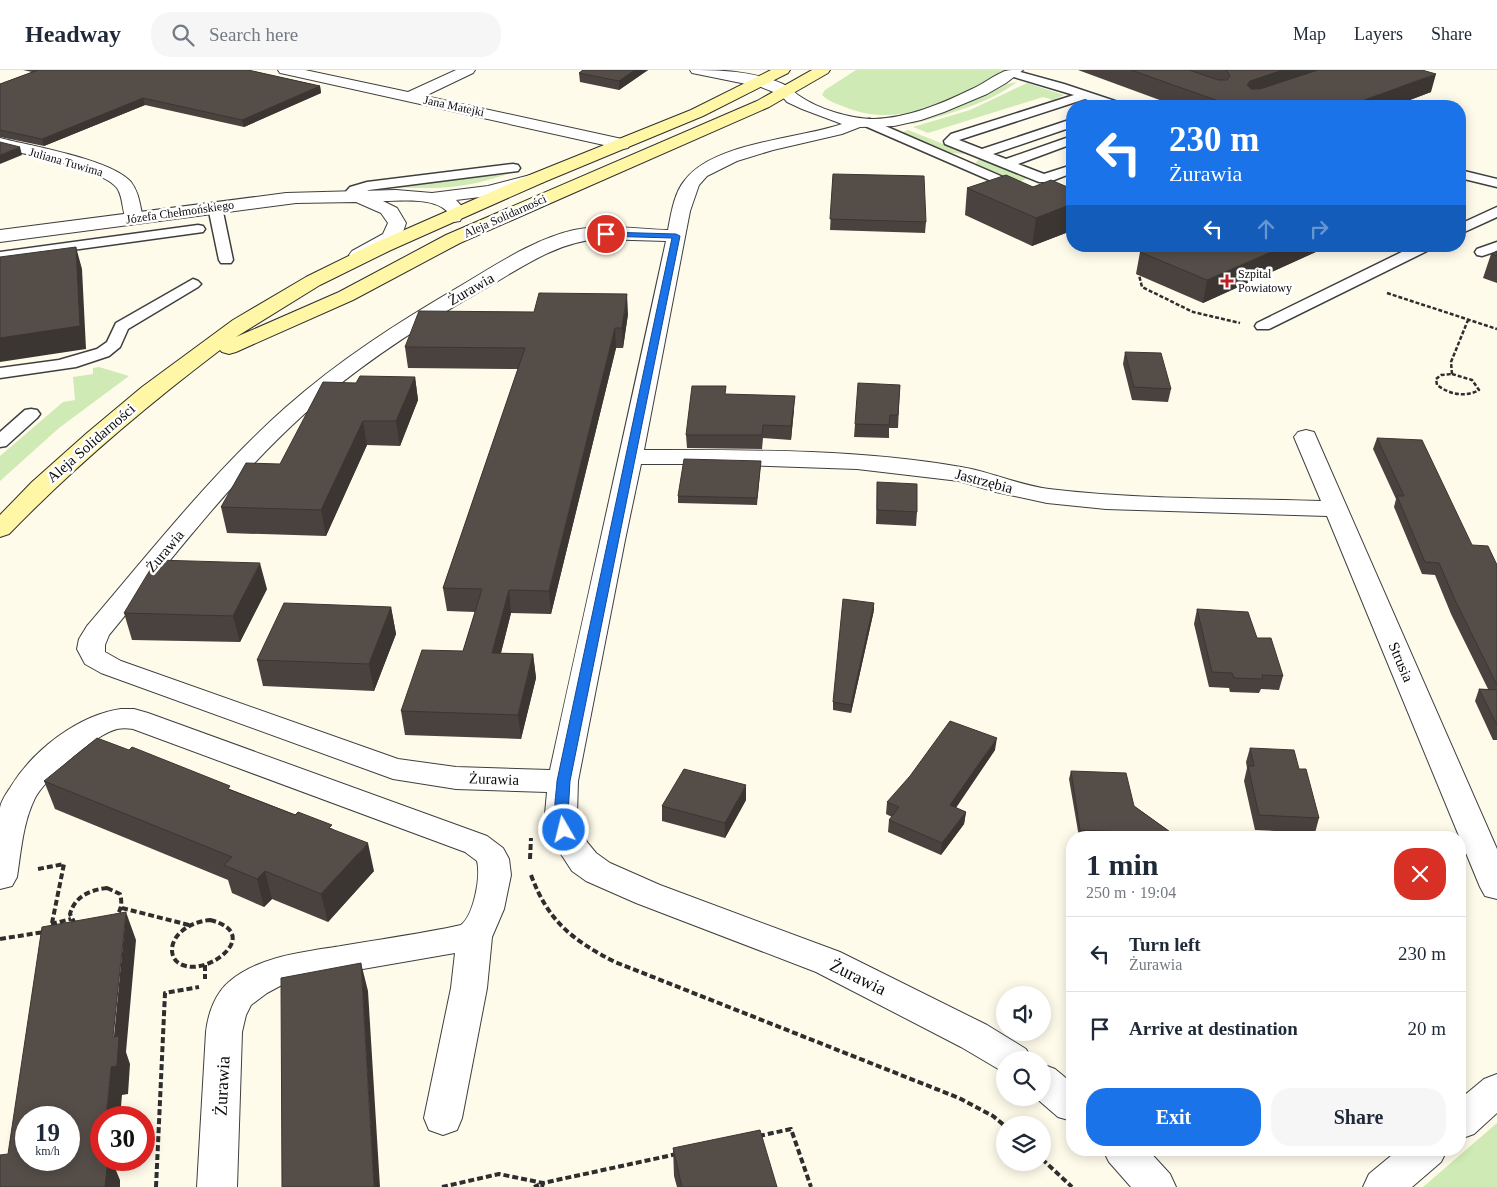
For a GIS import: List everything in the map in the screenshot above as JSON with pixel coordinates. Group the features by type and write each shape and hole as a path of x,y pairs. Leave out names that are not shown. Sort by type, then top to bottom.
{"main road":[{"name":"Aleja Solidarności","path":"0,529 46,482 95,438 150,392 240,324 314,281 353,262 538,178 698,113 783,70"},
{"name":"Aleja Solidarności","path":"188,365 346,296 444,243 481,226 713,127 786,92 823,70"}],"street":[{"name":"Jana Matejki","path":"285,70 622,144"},
{"path":"410,97 468,70"},
{"path":"697,70 762,82 786,92 793,99 863,123 906,118 944,106 980,91 1014,72"},
{"name":"Żurawia","path":"863,123 765,147 725,160 692,182 681,211 630,456 553,781 564,830 573,848 584,862 598,872 648,894 828,962 974,1036 998,1051"},
{"name":"Juliana Tuwima","path":"0,143 116,177 126,189 134,218"},
{"name":"Józefa Chełmońskiego","path":"432,198 488,190 538,178"},
{"name":"Józefa Chełmońskiego","path":"0,236 293,197 375,195 432,198 444,200 453,206 456,210 454,217"},
{"name":"Józefa Chełmońskiego","path":"354,196 388,208 433,216 454,217 481,226"},
{"path":"353,262 358,255 385,241 394,232 397,223 393,212 388,208"},
{"name":"Żurawia","path":"553,781 436,776 393,768 110,667 99,661 90,650 97,632 198,512 257,447 286,418 372,351 474,287 569,238 593,234 676,236"},
{"name":"Strusia","path":"1306,437 1497,887"},
{"name":"Jastrzębia","path":"630,456 858,462 906,466 962,474 1006,487 1047,496 1106,502 1336,509"},
{"path":"14,874 15,809 19,798 35,776 57,756 95,727 111,720 130,718 484,849 491,854 495,868 488,908 481,926 475,933 469,988 442,1118"},
{"name":"Żurawia","path":"217,1187 224,1032 228,1010 243,992 267,977 296,967 453,940 475,933"},
{"path":"1051,1088 1066,1100"},
{"path":"1466,1117 1497,1090"},
{"path":"1128,1156 1156,1187"},
{"path":"1383,1187 1420,1156"}],"lane":[{"path":"1014,72 1100,100"},
{"path":"1070,100 1085,95"},
{"path":"1066,101 950,139 954,143 1044,180 1066,171"},
{"path":"863,123 1066,209"},
{"path":"980,154 1066,124"},
{"path":"1005,164 1066,142"},
{"path":"354,196 355,190 367,186 512,168"},
{"path":"1466,175 1497,183"},
{"path":"215,207 226,260"},
{"path":"1466,227 1497,211"},
{"path":"0,256 198,229"},
{"path":"1482,252 1497,246"},
{"path":"1263,326 1414,252"},
{"path":"0,373 79,361 100,355 115,343 118,331 125,324 193,284"},
{"path":"0,442 31,414"}],"path":[{"path":"1138,269 1142,287 1193,312 1238,323 1263,326"},
{"path":"1353,282 1497,329"},
{"path":"1452,374 1451,362 1468,320"},
{"path":"1452,374 1474,381 1479,390 1469,394 1456,394 1437,385 1436,379 1438,377 1452,374"},
{"path":"553,781 531,840 531,874 542,905 558,924 580,943 615,962 959,1098 996,1118"},
{"path":"0,939 50,931 64,864 14,874"},
{"path":"107,888 120,894 123,899 122,908 115,917 99,926 82,926 75,924 71,919 71,907 75,901 98,889 107,888"},
{"path":"122,908 190,925 200,921 220,921 232,930 234,937 232,945 227,953 209,964 194,967 180,964 171,953 171,945 175,937 190,925"},
{"path":"52,923 71,919"},
{"path":"156,1187 165,993 205,986"},
{"path":"753,1137 791,1129 811,1187"},
{"path":"534,1187 686,1152"},
{"path":"1051,1167 1072,1187"},
{"path":"442,1187 499,1174 542,1185"}],"green space":[{"path":"856,70 1007,70 950,101 907,113 886,115 865,113 845,107 830,101 822,95 825,90"},
{"path":"1017,82 1006,90 967,108 913,124 906,123 962,105 1007,84"},
{"path":"1027,83 1064,95 1053,100 1043,97 928,133 913,127 970,110"},
{"path":"908,130 968,154 949,153 901,133"},
{"path":"980,159 1028,178 1019,182 977,165 976,162"},
{"path":"524,168 473,184 441,188 388,187"},
{"path":"99,367 129,376 59,428 0,481 0,456 63,402 75,400 73,377 93,374 93,368"},
{"path":"1497,1123 1497,1187 1423,1187 1459,1156 1466,1156 1466,1150"}],"building":[{"path":"38,70 248,70 320,86 242,120 143,98 42,139 0,130 0,84"},
{"path":"583,70 635,70 619,81 579,73"},
{"path":"1131,70 1189,70 1218,80 1227,80 1230,76 1225,70 1283,70 1250,81 1247,85 1251,89 1260,89 1318,70 1422,70 1436,74 1364,100 1216,100"},
{"path":"0,142 20,147 0,155"},
{"path":"833,174 924,176 926,222 830,219"},
{"path":"1006,175 1033,187 1051,180 1066,186 1066,206 1036,218 967,188"},
{"path":"76,247 80,326 0,338 0,257"},
{"path":"1140,252 1271,252 1207,280"},
{"path":"539,293 627,294 622,328 615,328 549,591 509,590 492,653 533,654 518,715 401,711 422,650 463,651 482,589 443,588 525,348 405,347 419,311 534,312"},
{"path":"1125,352 1161,353 1171,389 1134,387"},
{"path":"360,376 415,377 396,421 363,421 321,510 221,507 246,463 280,464 323,382 356,383"},
{"path":"858,383 900,385 898,415 890,415 889,425 855,424"},
{"path":"692,386 726,386 725,394 795,396 791,426 763,425 762,435 686,435"},
{"path":"1377,438 1422,440 1472,545 1488,546 1497,565 1497,685 1439,563 1425,562 1397,496 1404,496"},
{"path":"684,459 761,461 757,498 678,496"},
{"path":"877,482 917,484 917,512 877,510"},
{"path":"156,560 260,563 233,616 124,613"},
{"path":"843,599 874,603 851,705 833,702"},
{"path":"284,603 391,607 369,664 257,660"},
{"path":"1197,609 1248,612 1257,638 1271,638 1283,676 1262,675 1263,679 1234,678 1232,673 1212,672"},
{"path":"1479,689 1497,690 1497,725"},
{"path":"950,721 997,738 950,805 966,812 942,843 889,820 899,807 887,802 910,776"},
{"path":"97,738 129,750 132,747 230,786 228,789 295,815 298,812 332,825 329,828 368,843 321,894 265,871 257,879 224,865 232,857 44,781"},
{"path":"1250,748 1294,750 1299,769 1306,769 1319,818 1259,815 1248,766 1254,766"},
{"path":"684,769 746,785 725,823 662,806"},
{"path":"1071,771 1126,773 1134,806 1169,831 1103,831 1080,830"},
{"path":"126,912 113,1037 119,1036 117,1066 111,1067 107,1106 90,1106 90,1171 107,1171 105,1187 0,1187 0,1155 8,1154 15,1107 15,1171 80,1171 80,1106 15,1106 42,927"},
{"path":"361,963 374,1187 282,1187 281,978"},
{"path":"760,1130 777,1187 682,1187 673,1148"}],"place":[{"name":"Szpital Powiatowy","path":"1227,281"}],"route":[{"path":"564,830 561,814 563,781 612,540 638,427 676,236 606,234"}]}
